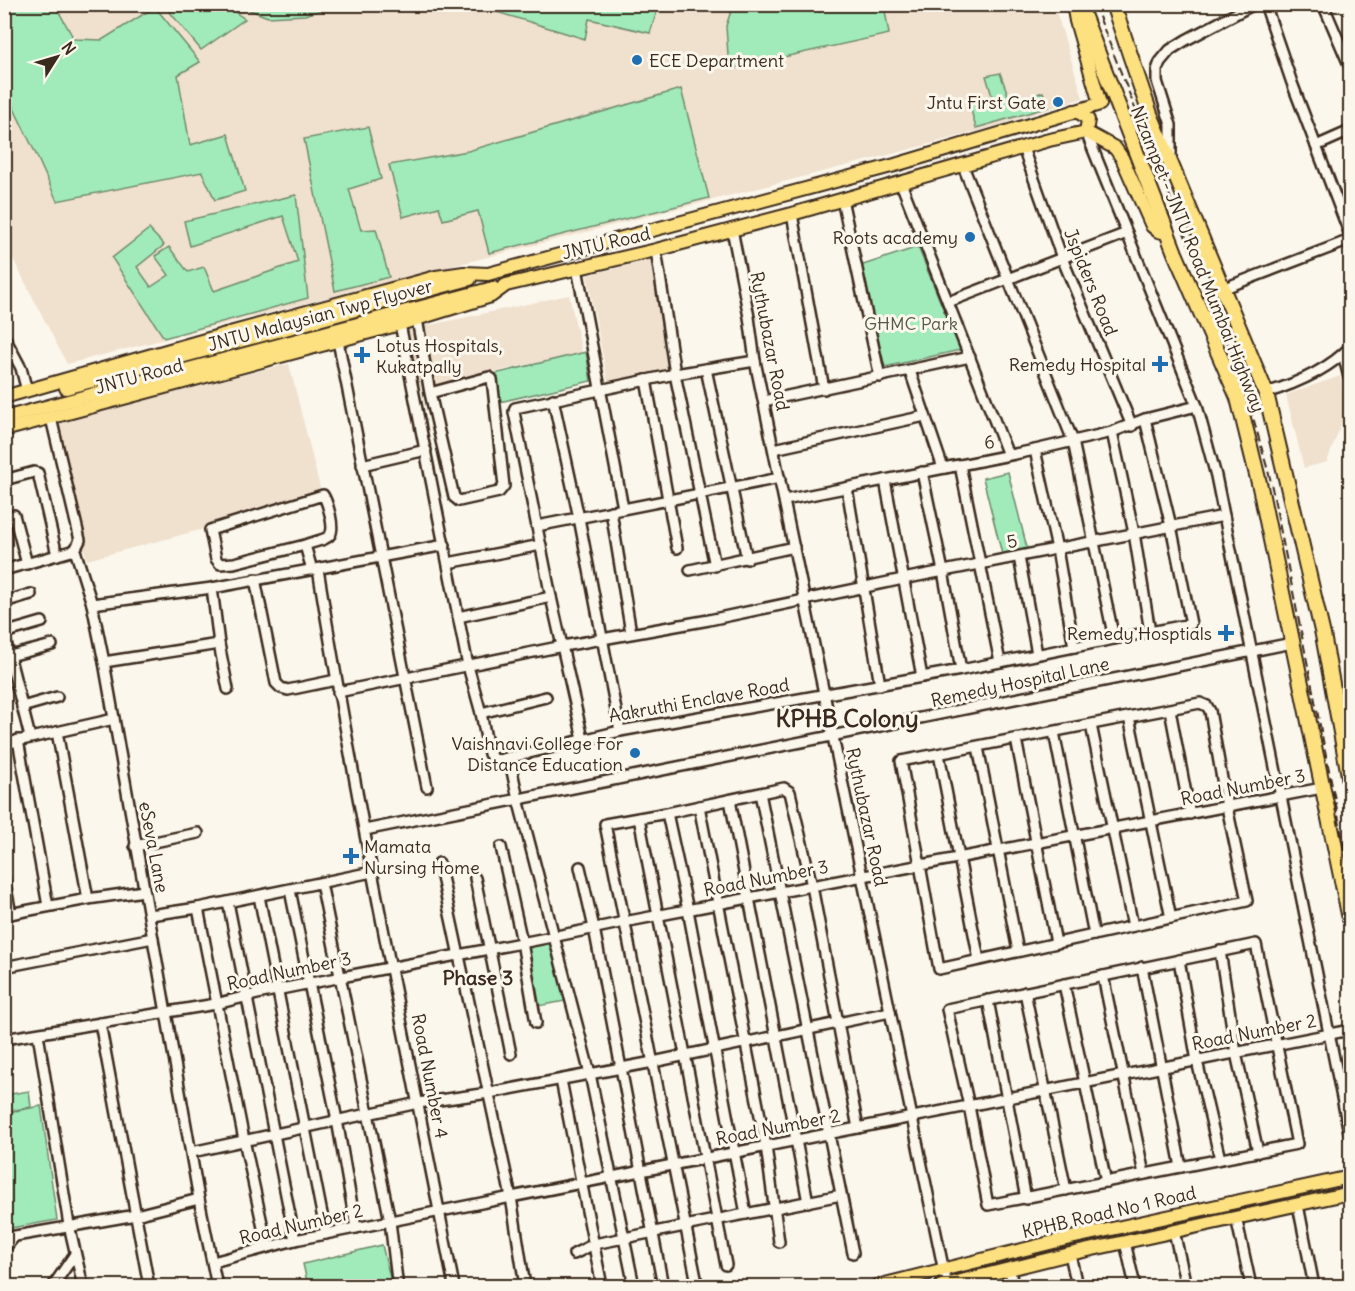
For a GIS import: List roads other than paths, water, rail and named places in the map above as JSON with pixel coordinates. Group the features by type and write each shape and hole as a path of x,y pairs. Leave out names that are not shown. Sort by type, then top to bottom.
{"highway":[{"name":"Nizampet - JNTU Road Mumbai Highway","path":"1079,4 1168,233 1238,398 1260,487 1278,507 1323,635 1347,748 1350,782"},
{"name":"Nizampet - JNTU Road Mumbai Highway","path":"1113,4 1135,74 1266,393 1285,476 1278,507 1292,644 1350,919"},
{"path":"1260,487 1277,486 1285,476"}],"main road":[{"name":"JNTU Road","path":"4,397 436,277 464,273 488,274 936,153 1100,104 1073,4"},
{"path":"1074,111 1086,117 1089,124 1086,132 1115,148 1122,158 1152,226 1158,231 1168,233"},
{"name":"JNTU Road","path":"4,430 400,324 491,296 506,285 656,250 1086,132"},
{"path":"936,153 941,172"},
{"name":"JNTU Malaysian Twp Flyover","path":"4,405 488,274"},
{"name":"JNTU Malaysian Twp Flyover","path":"4,418 506,285"},
{"name":"KPHB Road No 1 Road","path":"877,1287 1066,1239 1350,1177"},
{"name":"KPHB Road No 1 Road","path":"945,1286 1070,1254 1350,1193"}],"street":[{"path":"1171,164 1172,125 1157,81 1160,62 1170,50 1178,45 1254,4"},
{"path":"1265,4 1292,83 1350,235"},
{"path":"1323,4 1350,67"},
{"path":"1086,132 1197,406 1216,476 1331,1034 1350,1137"},
{"path":"1316,146 1350,132"},
{"name":"Jspiders Road","path":"1023,148 1062,258 1132,426"},
{"path":"963,166 1073,441 1114,639"},
{"path":"901,183 1008,455"},
{"path":"842,199 880,377"},
{"path":"792,214 824,389"},
{"name":"Rythubazar Road","path":"732,229 755,361 945,1286"},
{"path":"948,302 1127,233"},
{"path":"1222,289 1350,240"},
{"path":"656,250 675,374 715,566"},
{"path":"577,268 623,508"},
{"path":"417,319 430,393 454,496 459,501 499,492 504,486 492,379 489,377 430,393"},
{"path":"400,324 468,666 490,757 499,760 509,757 590,1074 634,1287"},
{"path":"4,336 21,368 27,391"},
{"path":"338,341 427,787"},
{"path":"1266,393 1278,390 1325,366 1347,351 1350,381"},
{"path":"764,401 970,357"},
{"path":"583,739 551,597 515,408 675,374 755,361"},
{"path":"706,369 747,559"},
{"path":"910,371 943,468 960,465 982,563 1000,662"},
{"path":"646,380 677,548"},
{"path":"553,399 579,518 620,731"},
{"name":"6","path":"785,500 1035,450 1112,432 1145,419 1197,406"},
{"path":"774,449 925,416"},
{"name":"eSeva Lane","path":"51,418 80,540 75,550 92,604 104,662 135,846 150,915 165,1012 217,1287"},
{"path":"1145,419 1171,526"},
{"path":"1112,432 1134,533 1150,632"},
{"path":"362,465 426,450"},
{"path":"1035,450 1057,549 1074,647"},
{"path":"922,472 961,670"},
{"path":"4,480 38,473 57,555"},
{"path":"537,526 780,478"},
{"path":"885,480 922,677"},
{"path":"848,488 880,685"},
{"path":"323,495 333,528 332,533 328,537 305,545 219,564 210,530 323,495"},
{"path":"611,511 631,633"},
{"path":"14,515 27,564"},
{"name":"5","path":"338,692 1224,516"},
{"name":"Aakruthi Enclave Road","path":"509,757 620,731 961,670 1191,624 1171,526"},
{"name":"Road Number 4","path":"305,545 315,570 454,1287"},
{"path":"92,604 212,588 445,545"},
{"path":"448,563 541,545"},
{"path":"690,570 794,547"},
{"path":"4,570 75,550"},
{"path":"1019,557 1037,654"},
{"path":"255,579 276,683 288,690 336,680"},
{"path":"212,588 219,644 228,689"},
{"path":"4,602 32,594"},
{"path":"458,617 551,597"},
{"path":"30,737 4,634 42,622"},
{"path":"104,662 219,644"},
{"name":"Remedy Hospital Lane","path":"365,830 1292,644"},
{"path":"10,656 52,645"},
{"path":"22,707 57,697"},
{"path":"481,713 546,697"},
{"path":"1200,704 1207,706 1210,711 1247,901 939,969 901,761 1129,717 1200,704"},
{"path":"1170,710 1190,813"},
{"path":"1129,717 1171,918"},
{"path":"4,744 114,719"},
{"path":"1091,725 1134,926"},
{"path":"57,732 88,899"},
{"path":"1054,732 1094,935"},
{"path":"1016,739 1056,943"},
{"path":"18,740 48,906"},
{"path":"978,747 1018,951"},
{"path":"939,754 979,960"},
{"path":"697,1283 604,824 784,788 790,792 812,886 858,1128"},
{"name":"Road Number 3","path":"4,1039 216,1004 248,995 392,966 555,937 1322,788"},
{"path":"760,794 853,1253"},
{"path":"730,800 808,1202"},
{"path":"699,806 766,1146 779,1242"},
{"path":"667,813 688,910 746,1214"},
{"path":"639,818 726,1265"},
{"path":"135,846 198,833"},
{"path":"501,847 522,942 536,1023"},
{"path":"439,863 511,1197 525,1287"},
{"path":"580,867 622,1068 663,1287"},
{"path":"150,915 198,908 372,872"},
{"path":"4,878 8,915 48,906 144,891"},
{"path":"475,878 511,1054"},
{"path":"321,884 390,1221 397,1280"},
{"path":"290,890 337,1120 356,1228"},
{"path":"259,896 326,1234"},
{"path":"228,902 295,1240"},
{"name":"Road Number 3","path":"198,908 267,1246"},
{"path":"4,967 153,938"},
{"path":"1256,944 1298,1142 1258,1152 988,1205 947,1009 1179,960 1256,944"},
{"path":"1220,951 1236,1053 1258,1152"},
{"path":"1179,960 1197,1061 1220,1159"},
{"path":"1142,968 1181,1167"},
{"path":"1103,976 1144,1174"},
{"path":"1064,984 1106,1182"},
{"path":"1025,992 1066,1190"},
{"path":"988,1000 1026,1199"},
{"path":"192,1152 418,1103 561,1080 890,1012"},
{"path":"100,1023 149,1287"},
{"name":"Road Number 2","path":"213,1262 295,1240 1350,1030"},
{"path":"38,1034 69,1225 83,1287"},
{"path":"561,1080 602,1287"},
{"path":"574,1254 594,1244 841,1195"},
{"path":"4,1250 9,1237 136,1215 199,1199"},
{"path":"1298,1204 1314,1286"},
{"path":"1236,1217 1251,1287"},
{"path":"1174,1231 1186,1287"},
{"path":"1125,1242 1135,1287"},
{"path":"52,1287 75,1254"},
{"path":"1070,1254 1077,1287"},
{"path":"1010,1270 1013,1287"}],"railway":[{"path":"1094,4 1244,385 1270,478 1350,874"}],"place":[{"name":"ECE Department","path":"637,60"},
{"name":"Jntu First Gate","path":"1058,102"},
{"name":"Roots academy","path":"970,237"},
{"name":"Lotus Hospitals, Kukatpally","path":"362,355"},
{"name":"Remedy Hospital","path":"1160,364"},
{"name":"Remedy Hosptials","path":"1226,633"},
{"name":"Vaishnavi College For Distance Education","path":"635,753"},
{"name":"Mamata Nursing Home","path":"351,856"}],"district":[{"name":"KPHB Colony","path":"847,718"},
{"name":"Phase 3","path":"478,977"}],"park label":[{"name":"GHMC Park","path":"911,323"}]}
